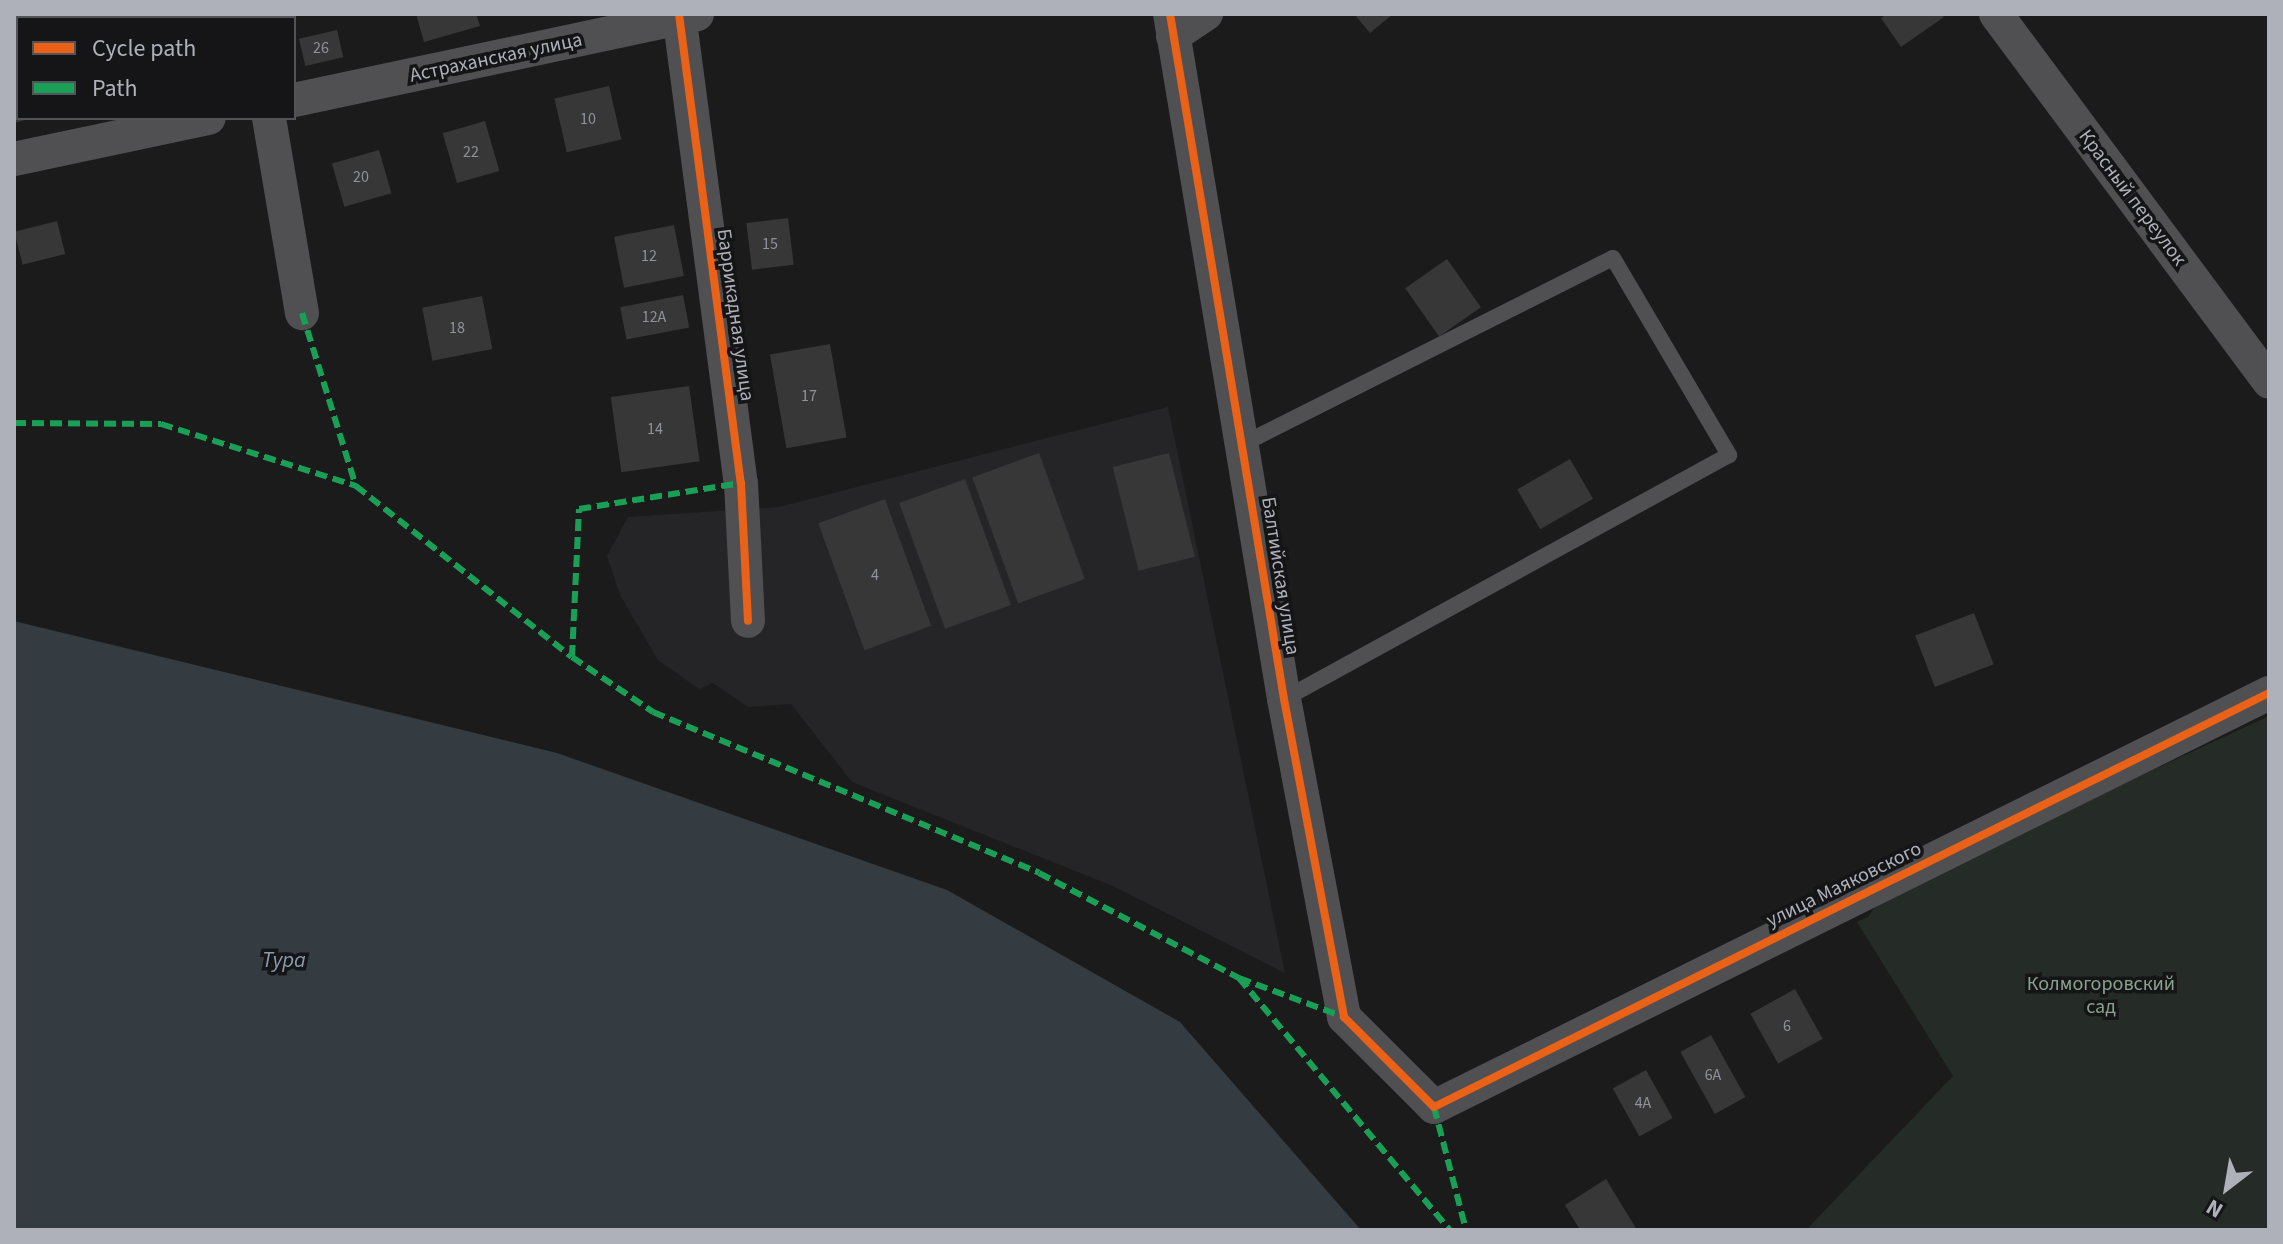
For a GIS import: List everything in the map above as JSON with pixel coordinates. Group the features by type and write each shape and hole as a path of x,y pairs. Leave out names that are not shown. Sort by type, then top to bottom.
{"street":[{"path":"1172,25 1206,14"},
{"name":"Красный переулок","path":"1996,14 2269,382"},
{"name":"Астраханская улица","path":"296,100 685,16"},
{"name":"Баррикадная улица","path":"685,16 741,483 748,621"},
{"name":"Балтийская улица","path":"1172,25 1284,699 1344,1017 1434,1107"},
{"path":"14,159 199,120"},
{"path":"269,120 302,313"},
{"name":"улица Маяковского","path":"1434,1107 2269,693"}],"lane":[{"path":"1241,445 1613,258 1729,455 1284,699"}],"shaded area":[{"path":"1168,407 1285,973 1113,886 852,782 791,704 748,707 713,683 699,689 658,660 620,595 607,556 628,517 779,507"}],"green space":[{"name":"Колмогоровский сад","path":"2269,716 2269,1230 1806,1230 1953,1076 1857,922 1868,917 1883,895"}],"water":[{"name":"Тура","path":"14,621 557,753 947,890 1180,1022 1361,1230 14,1230"}],"building":[{"path":"111,14 192,14 192,16"},
{"path":"416,14 476,14 480,26 424,42"},
{"path":"1354,14 1393,14 1370,33"},
{"path":"1887,14 1941,14 1944,17 1901,47 1881,18"},
{"path":"337,30 343,57 305,66 299,39"},
{"path":"609,86 621,140 567,152 554,99"},
{"path":"485,121 499,171 457,183 443,133"},
{"path":"379,150 391,193 344,207 332,164"},
{"path":"788,218 794,265 752,270 746,223"},
{"path":"57,221 65,254 23,265 14,232"},
{"path":"674,225 684,276 624,288 614,237"},
{"path":"1447,259 1481,307 1439,337 1405,288"},
{"path":"683,295 689,327 626,340 620,307"},
{"path":"482,296 492,349 432,361 422,308"},
{"path":"830,344 846,438 786,448 770,355"},
{"path":"689,386 700,461 621,472 611,397"},
{"path":"1039,453 1085,579 1018,603 972,477"},
{"path":"1169,453 1195,557 1139,571 1113,467"},
{"path":"1570,459 1593,499 1540,529 1517,490"},
{"path":"965,479 1011,605 945,629 899,503"},
{"path":"885,499 931,626 864,650 818,523"},
{"path":"1974,613 1994,664 1935,687 1915,636"},
{"path":"1795,989 1823,1039 1778,1064 1750,1014"},
{"path":"1711,1035 1745,1097 1715,1114 1680,1052"},
{"path":"1646,1070 1673,1118 1639,1137 1613,1088"},
{"path":"1606,1179 1637,1230 1580,1230 1565,1205"}],"marked path":[{"path":"302,313 356,486"},
{"path":"14,423 161,424 356,486 572,657 653,712 1039,873 1239,978 1450,1230"},
{"path":"572,657 579,509 741,483"},
{"path":"1239,978 1344,1017"},
{"path":"1434,1107 1466,1230"}],"cycle path":[{"path":"679,14 741,483 748,621"},
{"path":"1170,14 1284,699 1344,1017 1434,1107 2269,693"}]}
